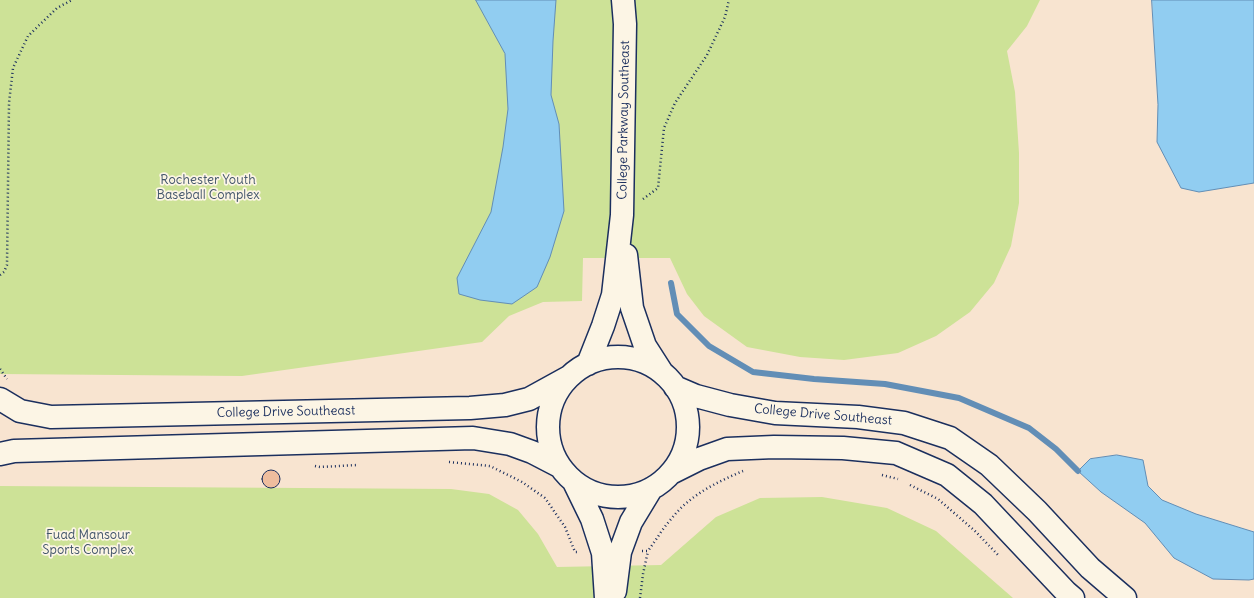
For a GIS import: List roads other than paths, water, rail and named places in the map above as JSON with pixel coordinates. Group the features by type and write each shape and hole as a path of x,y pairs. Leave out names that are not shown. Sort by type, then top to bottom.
{"street":[{"name":"College Parkway Southeast","path":"588,364 603,326 612,296 622,215 625,24 623,0"},
{"name":"College Parkway Southeast","path":"625,24 628,0"},
{"name":"College Parkway Southeast","path":"622,215 632,308 646,346 668,379"},
{"path":"614,598 612,552 566,474 550,443 548,420 555,397 569,377 588,364 615,357 640,360 668,379 686,409 688,425 684,450 671,473"},
{"name":"College Drive Southeast","path":"0,399 20,411 51,417 470,408 505,405 529,398 569,377"},
{"name":"College Drive Southeast","path":"668,379 696,396 730,405 776,413 858,417 904,423 950,438 989,466 1037,511 1090,568 1125,598"},
{"path":"0,454 14,451 473,438 510,444 532,452 598,495 610,497 636,495 651,489 671,473 699,459 727,449 774,447 843,448 896,453 947,475 983,504 1073,598"},
{"path":"606,598 612,552 651,489"}],"water":[{"path":"476,0 556,0 551,95 559,124 564,211 550,257 537,287 512,304 480,300 459,294 457,278 491,212 503,147 508,109 505,54"},
{"path":"1152,0 1254,0 1254,183 1199,192 1181,188 1157,142 1158,105"},
{"path":"1117,455 1143,460 1148,486 1162,500 1196,514 1254,532 1254,579 1213,579 1174,558 1145,523 1101,492 1078,471 1090,459"}],"waterway":[{"path":"671,283 677,314 709,346 753,372 814,379 885,384 959,398 1029,428 1056,449 1078,471"}],"park label":[{"name":"Rochester Youth Baseball Complex","path":"208,188"},
{"name":"Fuad Mansour Sports Complex","path":"88,542"}]}
